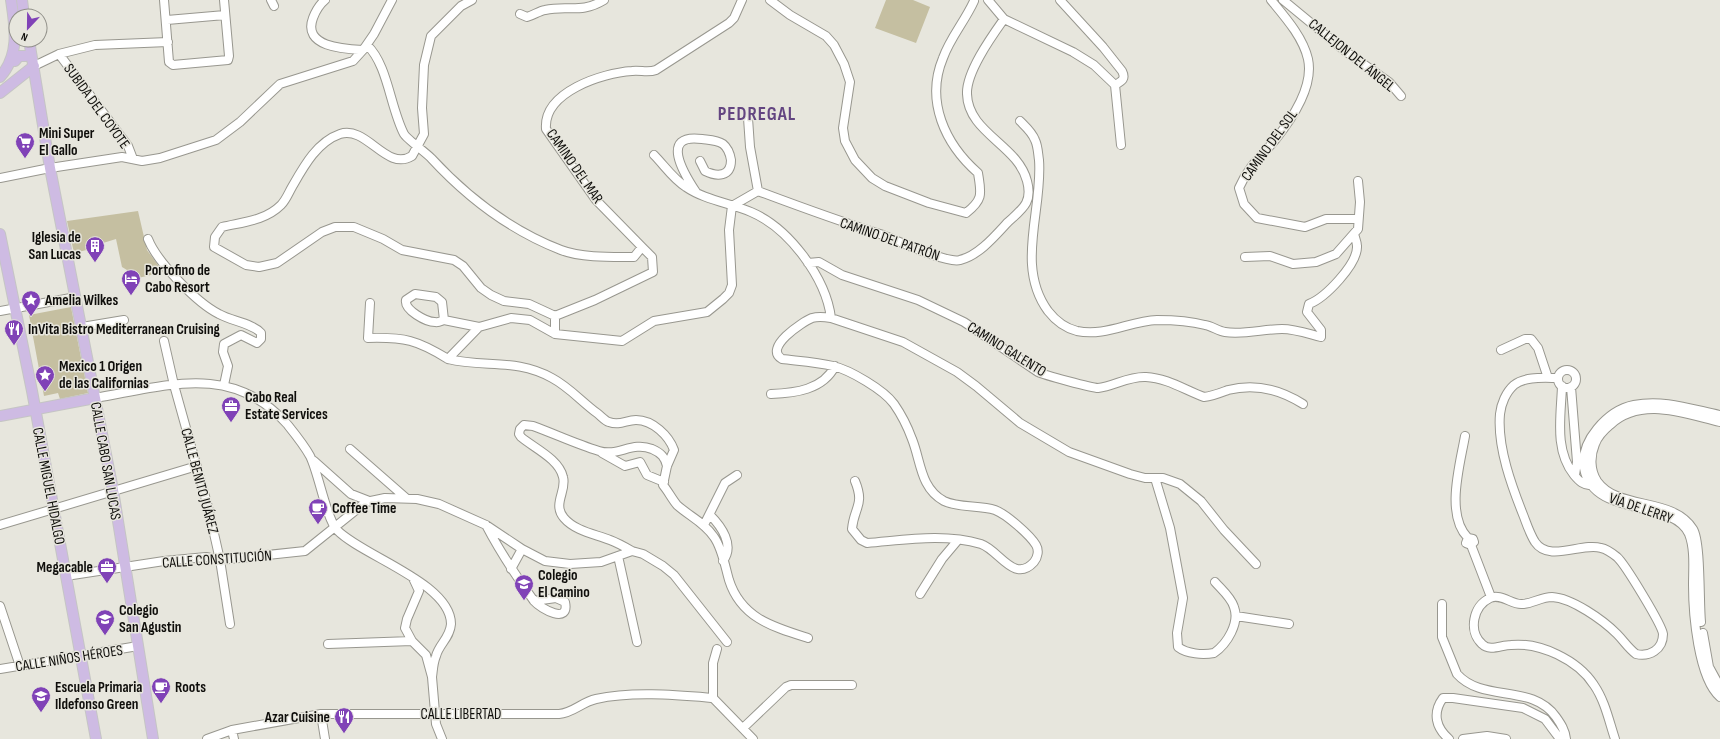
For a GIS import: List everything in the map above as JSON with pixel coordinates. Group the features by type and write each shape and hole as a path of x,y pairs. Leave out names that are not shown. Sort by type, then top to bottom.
{"main road":[{"path":"17,48 23,60"},
{"path":"19,48 23,60"},
{"path":"0,93 23,60 27,48"},
{"path":"0,77 23,60"},
{"path":"0,83 23,60"},
{"name":"CALLE CABO SAN LUCAS","path":"23,60 50,168 82,327 113,490 124,567 153,739"},
{"name":"CALLE MIGUEL HIDALGO","path":"0,234 35,410 52,509 96,739"},
{"path":"0,416 95,398"}],"street":[{"path":"164,0 171,64 228,60 229,56 224,0"},
{"path":"325,0 317,8 312,22 312,31 317,39 327,46 338,49 365,48 378,59 405,136 417,145 452,180 474,198 515,227 562,251 604,258 634,257 642,247"},
{"path":"0,178 50,168 122,157 142,161 166,157 216,140 240,122 280,84 353,60 365,48 392,0"},
{"path":"472,0 461,6 431,36 424,65 422,108 424,134 412,156 400,159 379,150 363,138 343,133 332,137 318,146 280,205 252,222 222,227 214,236 214,247 246,265 259,267 277,263 322,232 335,227 354,227 383,239 402,250 454,260 463,266 481,288 491,295 504,301 529,304 555,316 555,334"},
{"path":"520,14 528,17 545,10 583,8 597,4 604,0"},
{"name":"CAMINO DEL MAR","path":"555,316 595,300 653,272 652,257 596,200 546,129 545,119 551,109 569,89 593,80 622,72 634,70 650,72 656,70 729,23 734,18 742,0"},
{"path":"770,0 790,15 826,36 834,45 844,64 850,82 843,128 845,141 855,160 872,178 885,186 935,205 966,213 978,204 981,192 978,173 964,160 950,141 942,123 937,103 936,78 943,56 966,18 974,0"},
{"path":"988,0 1004,19 1073,52 1094,65 1116,85 1121,145"},
{"path":"1060,0 1103,47 1122,71 1124,76 1123,80 1116,85"},
{"name":"CAMINO DEL SOL","path":"1271,0 1300,39 1308,60 1307,84 1300,103 1291,118 1275,140 1246,172 1239,188 1244,204 1257,218 1305,227 1326,219 1358,219"},
{"name":"CALLEJON DEL ÁNGEL","path":"1283,0 1345,51 1389,82 1401,96"},
{"path":"166,20 225,15"},
{"path":"1004,19 971,74 966,94 973,114 982,128 1011,153 1019,164 1026,177 1029,195 1036,206"},
{"path":"23,60 59,54 94,45 168,42"},
{"name":"SUBIDA DEL COYOTE","path":"59,54 128,146 134,159"},
{"path":"732,206 758,191 750,147 748,118"},
{"path":"1020,121 1032,135 1037,145 1039,188 1033,226 1031,258 1034,280 1042,301 1054,319 1071,329 1092,332 1107,331 1142,322 1158,320 1200,324 1224,332 1285,329 1321,337 1321,330 1307,312 1309,304 1315,302 1340,280 1350,266 1357,247 1354,234"},
{"path":"698,194 679,163 679,148 682,141 689,138 714,140 722,143 727,148 730,155 729,170 725,175 719,176 705,172 700,161"},
{"path":"654,155 677,180 698,194 752,213 770,223 785,236 808,263 826,294 832,318"},
{"path":"1245,257 1270,256 1293,264 1316,262 1336,254 1358,228 1360,202 1358,181"},
{"name":"CAMINO DEL PATRÓN","path":"758,191 908,246 956,261 972,255 1002,229 1025,206 1029,195"},
{"path":"444,320 442,302 436,297 414,294 406,300 405,303 408,308 429,321 437,323 444,320 479,327 511,318 530,320 555,334 622,341 654,321 707,312 729,293 732,285 729,230 732,206"},
{"path":"148,239 160,260 202,302 220,315 254,328 261,333 261,340 257,344 241,335 224,344 222,352 228,366 224,385"},
{"name":"CAMINO GALENTO","path":"808,263 819,262 842,275 918,300 964,322 1038,372 1050,377 1095,388 1138,377 1153,378 1204,397 1212,396 1228,390 1260,387 1275,390 1303,404"},
{"path":"0,311 76,297"},
{"path":"370,303 368,338 412,340 448,359 465,363 515,364 535,370 553,378 609,422 621,424 636,420 657,427 672,442 674,450 667,466 663,485 677,504 704,525 717,542 732,588 743,607 780,629 808,638"},
{"path":"855,482 860,492 860,502 852,529 860,540 867,543 926,538 958,540 985,546 1010,567 1017,569 1026,568 1034,562 1038,554 1036,546 1012,520 995,510 945,502 935,494 925,482 912,439 894,403 865,380 834,366 782,359 776,353 781,341 791,332 812,318 832,318 903,342 957,372 1020,423 1069,452 1130,474 1145,478 1169,479 1189,491 1256,564"},
{"path":"82,327 124,320"},
{"path":"448,359 479,327"},
{"path":"1500,350 1527,338 1531,339 1538,348 1548,378"},
{"name":"CALLE BENITO JUÁREZ","path":"164,341 174,385 220,560 230,624"},
{"path":"771,394 791,393 822,383 830,375 834,366"},
{"path":"1575,475 1577,462 1571,387 1575,383 1576,378 1571,371 1563,371 1560,382 1560,439 1566,463 1575,475 1581,482 1595,484"},
{"path":"1571,387 1566,387 1560,382 1548,378 1527,380 1515,384 1504,400 1500,413 1500,426 1509,476 1531,534 1538,545 1549,550 1600,548 1618,558 1658,621 1663,634 1659,648 1643,655 1629,649 1617,634 1598,619 1572,604 1552,597 1520,604 1500,597 1491,597 1480,607 1474,620 1476,636 1482,645 1493,648 1505,645 1531,644 1548,650 1584,673 1594,684 1600,695 1614,739"},
{"path":"95,398 174,385 200,383 224,385 247,392 264,402 290,427 310,456 326,474 351,494 369,501 386,498 406,498 440,504 486,525 522,549 545,561 570,564 601,562 632,551"},
{"name":"VÍA DE LERRY","path":"1720,415 1661,402 1613,414 1595,432 1585,449 1584,470 1611,500 1672,518 1690,529 1698,542 1699,599 1709,667 1720,687"},
{"name":"VÍA DE LERRY","path":"1633,408 1665,410 1720,422"},
{"path":"664,482 647,474 640,462 625,466 600,452 533,426 524,425 520,429 519,434 554,463 563,475 563,488 559,497 559,510 564,518 579,529 610,540 650,558 674,576 727,642"},
{"path":"1465,436 1455,498 1458,524 1470,542 1491,597"},
{"path":"600,452 612,452 643,445 657,451 665,457 667,466"},
{"path":"350,449 406,498"},
{"path":"310,456 336,528 350,540 401,569 425,586 446,608 451,623 450,632 436,656 432,677"},
{"path":"0,525 196,466"},
{"path":"704,525 725,483 737,475"},
{"path":"1156,478 1170,528 1183,598 1177,633 1178,647 1192,652 1214,653 1227,641 1236,616 1232,603 1215,582"},
{"name":"CALLE CONSTITUCIÓN","path":"66,576 206,557 220,560 305,551 369,501"},
{"path":"710,515 722,528 728,547 728,555 723,560"},
{"path":"486,525 511,568 534,601"},
{"name":"VÍA DE LERRY","path":"1690,529 1692,546 1693,595 1702,662 1711,687 1720,697"},
{"path":"920,594 942,559 958,540"},
{"path":"511,568 522,549"},
{"path":"618,556 637,642"},
{"path":"413,578 419,592 407,619 405,628 412,641 426,655 432,677 434,714 442,739"},
{"path":"1442,604 1444,643 1457,674 1461,679 1475,688 1521,696 1542,704 1548,708 1562,725 1566,739"},
{"path":"0,606 20,666"},
{"path":"1236,616 1289,624"},
{"path":"328,644 412,641"},
{"name":"CALLE NIÑOS HÉROES","path":"0,669 138,646"},
{"path":"717,649 713,663 713,698 753,739"},
{"path":"742,728 786,687 791,685 852,685"},
{"name":"CALLE LIBERTAD","path":"207,739 233,735 321,714 559,714 572,712 595,699 602,698 654,694 713,698"},
{"path":"1449,739 1437,726 1436,712 1441,696 1523,708 1545,719 1560,739"},
{"path":"321,714 325,739"},
{"path":"1463,739 1487,736 1506,739"}],"shaded area":[{"path":"886,0 913,0 930,7 916,43 875,28"},
{"path":"138,211 147,250 163,272 130,280 127,270 122,267 116,239 103,243 103,246 74,253 67,221"},
{"path":"71,307 88,393 60,399 58,393 44,396 29,315"}],"place":[{"name":"Mini Super El Gallo","path":"25,159"},
{"name":"Iglesia de San Lucas","path":"95,263"},
{"name":"Portofino de Cabo Resort","path":"131,296"},
{"name":"Amelia Wilkes","path":"31,317"},
{"name":"InVita Bistro Mediterranean Cruising","path":"14,346"},
{"name":"Mexico 1 Origen de las Californias","path":"45,392"},
{"name":"Cabo Real Estate Services","path":"231,423"},
{"name":"Coffee Time","path":"318,525"},
{"name":"Megacable","path":"107,584"},
{"name":"Colegio El Camino","path":"524,601"},
{"name":"Colegio San Agustin","path":"105,636"},
{"name":"Roots","path":"161,704"},
{"name":"Escuela Primaria Ildefonso Green","path":"41,713"},
{"name":"Azar Cuisine","path":"344,734"}],"district":[{"name":"PEDREGAL","path":"757,113"}]}
